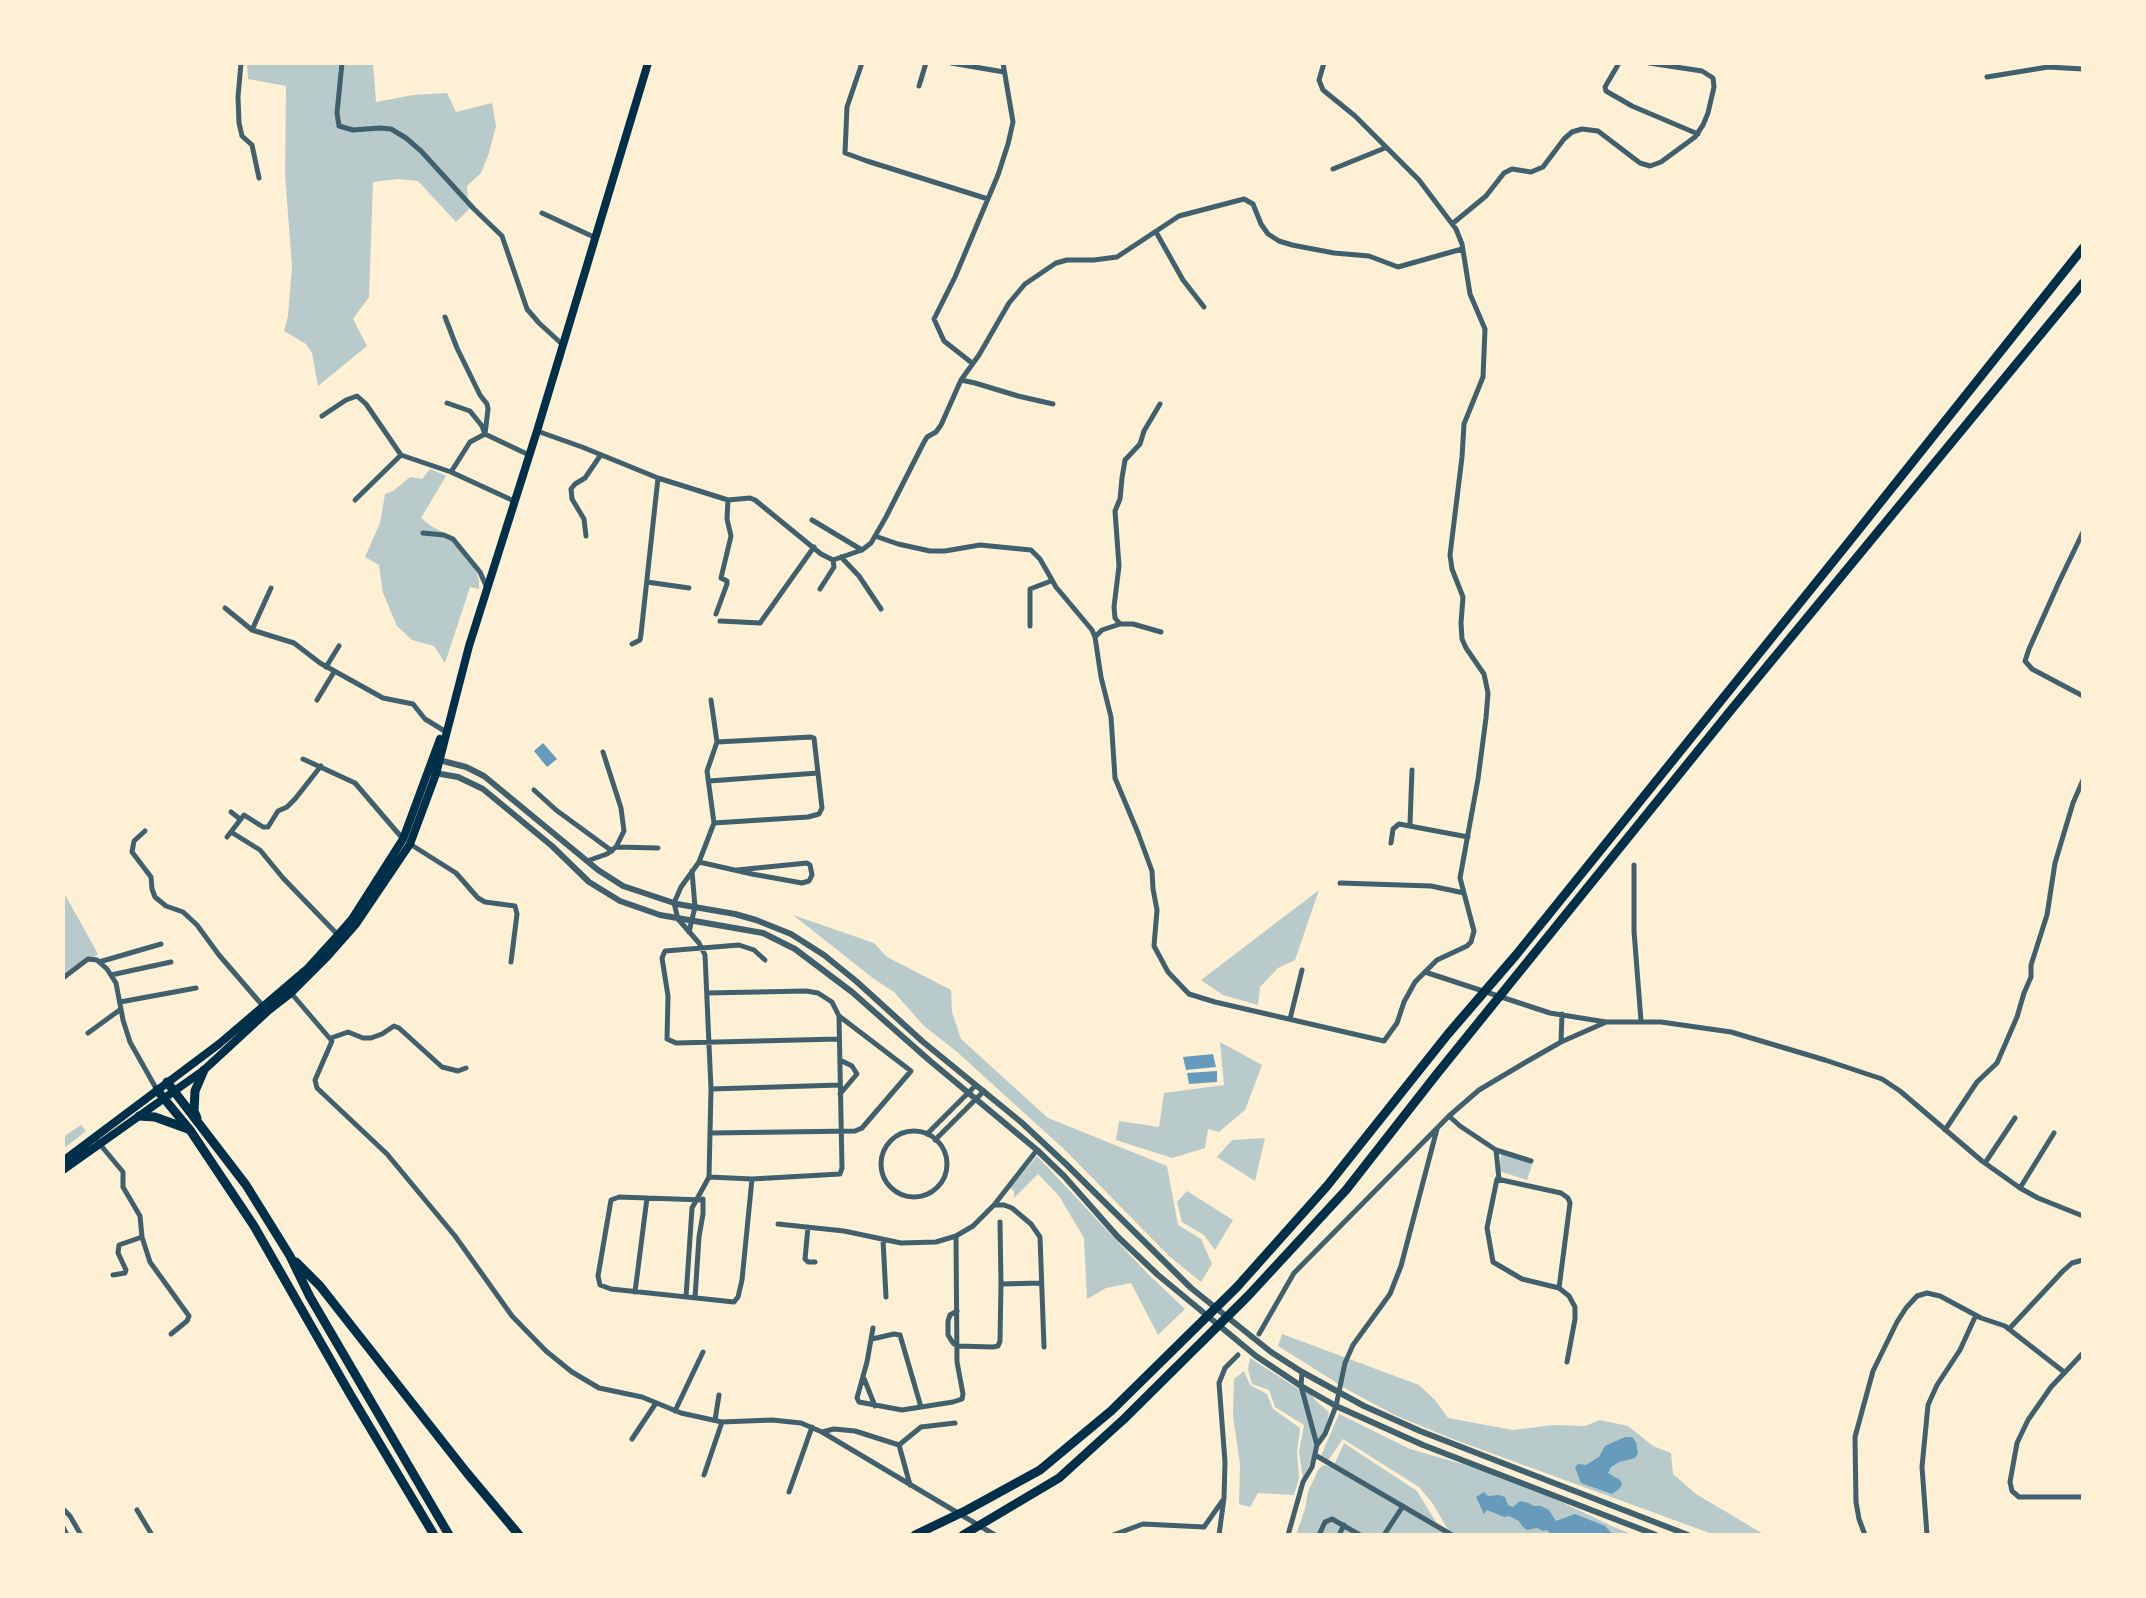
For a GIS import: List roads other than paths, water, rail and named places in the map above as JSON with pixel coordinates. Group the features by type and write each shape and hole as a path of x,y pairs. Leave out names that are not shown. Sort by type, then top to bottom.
{"highway":[{"path":"63,1170 157,1090 266,1008 326,958 356,924 406,841 433,773 648,63"},
{"path":"915,1535 1040,1470 1111,1410 1237,1287 1326,1186 1516,954 1857,533 2083,248"},
{"path":"963,1535 1059,1478 1176,1369 1346,1190 1731,710 2083,283"},
{"path":"437,760 443,730 450,714"},
{"path":"289,990 352,919 406,841"},
{"path":"63,1161 139,1116 204,1070 266,1008"},
{"path":"198,1122 194,1111 195,1091 204,1070"},
{"path":"167,1082 246,1185 290,1256 310,1297 449,1535"},
{"path":"157,1090 190,1130 254,1226 434,1535"},
{"path":"139,1116 155,1117 190,1130"},
{"path":"290,1256 320,1286 519,1535"}],"street":[{"path":"241,63 239,123 242,136 252,145 259,178"},
{"path":"342,63 337,113 339,126 353,130 391,129 421,151 502,236 527,309 563,345"},
{"path":"862,63 847,107 845,153 988,199"},
{"path":"919,86 926,63"},
{"path":"951,63 1004,72"},
{"path":"972,363 944,341 934,319 956,276 1004,159 1013,122 1003,63"},
{"path":"875,536 930,551 980,545 1029,550 1040,559 1051,581 1090,628 1095,637 1111,717 1115,778 1152,874 1157,908 1153,940 1156,953 1175,980 1189,993 1215,1002 1384,1041 1397,1023 1415,982 1437,960 1459,951 1471,942 1473,924 1460,878 1488,694 1482,670 1462,639 1463,597 1451,565 1451,549 1464,424 1482,380 1485,342 1484,326 1469,291 1460,237 1425,187 1355,116 1323,90 1319,79 1324,63"},
{"path":"1619,63 1606,85 1606,91 1632,106 1698,134"},
{"path":"1452,224 1486,195 1504,173 1512,169 1531,172 1543,167 1563,139 1572,132 1582,129 1598,131 1640,163 1650,166 1661,162 1698,134 1708,113 1714,87 1713,78 1702,71 1649,63"},
{"path":"2014,72 2015,63"},
{"path":"1987,77 2049,67 2083,69"},
{"path":"1333,169 1385,148"},
{"path":"537,432 582,447 657,478 728,499 755,500 833,559 867,547 927,437 941,425 961,380 986,344 1009,303 1025,284 1060,261 1116,257 1179,216 1244,199 1252,204 1268,234 1288,244 1334,253 1369,256 1398,267 1462,249"},
{"path":"542,213 596,238"},
{"path":"1156,232 1183,280 1204,307"},
{"path":"444,317 472,380 487,404 485,433"},
{"path":"961,380 1053,404"},
{"path":"322,416 357,396 366,404 401,455 451,472 514,502"},
{"path":"447,403 470,411 485,433 529,455"},
{"path":"1120,624 1115,618 1114,607 1119,565 1115,511 1120,499 1125,460 1140,444 1144,431 1160,404"},
{"path":"451,472 470,442 485,433"},
{"path":"355,500 401,455"},
{"path":"586,536 584,520 571,492 575,484 585,478 600,456"},
{"path":"632,644 640,640 657,478"},
{"path":"716,614 727,584 727,581 721,578 731,536 727,519 728,499"},
{"path":"812,520 862,550"},
{"path":"2083,532 2025,661 2032,669 2083,696"},
{"path":"423,533 444,535 453,539 480,572 487,588"},
{"path":"720,621 760,622 814,547"},
{"path":"841,557 859,576 881,609"},
{"path":"820,589 834,567 833,559"},
{"path":"1030,626 1030,589 1051,581"},
{"path":"647,582 689,588"},
{"path":"252,630 271,588"},
{"path":"225,608 252,630 286,639 334,672 383,698 413,704 425,719 443,730"},
{"path":"1095,637 1102,629 1120,624 1133,624 1161,632"},
{"path":"326,667 339,646"},
{"path":"317,700 334,672"},
{"path":"686,1297 692,1212 709,1177 711,1088 706,960 702,947 678,919 674,902 699,862 714,823 708,766 717,742 711,700"},
{"path":"714,823 808,817 819,814 822,808 815,740 811,737 717,742"},
{"path":"603,752 624,819 624,831 614,849"},
{"path":"303,759 349,778 361,788 406,841 456,873 478,898 485,902 515,906 517,914 511,962"},
{"path":"437,760 466,767 484,776 587,861 623,886 657,899 746,917 778,928 801,940 839,967 1067,1165 1191,1288 1255,1335 1271,1352 1302,1372 1364,1406 1428,1435 1688,1535"},
{"path":"321,766 295,799 278,811 268,827 263,827 245,815 229,834 260,850 338,935"},
{"path":"1410,824 1412,770"},
{"path":"433,773 458,777 483,789 546,841 589,882 610,896 642,910 678,919 763,933 795,949 852,992 1037,1150 1118,1237 1182,1296 1242,1345 1301,1386 1360,1418 1446,1455 1656,1535"},
{"path":"709,781 818,773"},
{"path":"1945,1130 1979,1079 1997,1063 2017,1017 2031,977 2031,965 2047,915 2055,863 2073,803 2083,780"},
{"path":"534,790 556,810 614,849"},
{"path":"231,812 240,819"},
{"path":"1391,843 1394,827 1399,824 1468,837"},
{"path":"145,831 134,841 132,852 151,877 155,897 166,906 183,912 197,925 226,964 266,1008"},
{"path":"587,861 614,849 658,848"},
{"path":"699,862 737,870 802,883 808,882 813,875 807,863 737,870"},
{"path":"1634,865 1634,931 1642,1021"},
{"path":"689,932 695,907 692,871"},
{"path":"1340,883 1431,886 1464,893"},
{"path":"99,962 161,944"},
{"path":"765,960 745,946 665,951 668,1041 709,1043 839,1039"},
{"path":"63,978 88,959 99,962 111,975 116,983 134,1053 157,1090"},
{"path":"111,975 170,962"},
{"path":"1290,1019 1303,970"},
{"path":"1425,972 1540,1010 1606,1022 1642,1021 1731,1032 1875,1076 1900,1091 1985,1163 2020,1188 2083,1216"},
{"path":"88,1033 120,1006 196,988"},
{"path":"289,990 331,1038 331,1046 315,1080 317,1088 400,1169 456,1236 516,1320 546,1351 587,1382 603,1389 642,1397 675,1411 719,1421 789,1420 812,1427 995,1535"},
{"path":"708,993 813,992 822,995 832,1002 839,1016 911,1071 862,1128 851,1132 711,1133"},
{"path":"1561,1042 1562,1014"},
{"path":"709,1177 752,1179 838,1175 842,1168 839,1016"},
{"path":"1255,1335 1294,1273 1449,1116 1479,1090 1561,1042 1606,1022"},
{"path":"331,1038 348,1032 371,1038 394,1026 442,1067 458,1071 466,1068"},
{"path":"839,1094 856,1074 852,1066 840,1060"},
{"path":"711,1088 839,1084"},
{"path":"927,1134 975,1085"},
{"path":"935,1140 984,1091"},
{"path":"1449,1116 1496,1150 1531,1161"},
{"path":"1985,1163 2015,1118"},
{"path":"1317,1445 1323,1438 1336,1406 1345,1363 1352,1348 1390,1294 1401,1266 1437,1129"},
{"path":"907,1132 927,1134 935,1140 942,1146 947,1167 939,1186 921,1196 911,1197 892,1189 881,1171 883,1151 889,1142 897,1135 907,1132"},
{"path":"2020,1188 2054,1133"},
{"path":"97,1140 123,1172 123,1187 140,1216 142,1237 150,1262 189,1316 187,1321 171,1334"},
{"path":"778,1224 853,1232 911,1244 928,1244 956,1236 973,1226 993,1205 1037,1150"},
{"path":"1496,1150 1499,1179"},
{"path":"704,1200 611,1200 598,1280 600,1285 635,1292 732,1303 738,1297 742,1280 752,1179"},
{"path":"1499,1179 1562,1194 1568,1198 1570,1203 1559,1287"},
{"path":"1499,1179 1495,1182 1487,1228 1489,1252 1493,1262 1522,1279 1559,1287 1569,1296 1575,1307 1567,1362"},
{"path":"695,1298 704,1200 701,1193"},
{"path":"635,1292 647,1198"},
{"path":"993,1205 1012,1208 1038,1233 1041,1249 1044,1348"},
{"path":"957,1346 993,1347 1000,1343 1000,1222"},
{"path":"808,1227 804,1259 815,1262"},
{"path":"873,1328 857,1401 902,1410 962,1399 957,1362 956,1236"},
{"path":"113,1275 125,1273 126,1270 118,1253 119,1245 142,1237"},
{"path":"883,1240 886,1297"},
{"path":"2009,1329 2063,1271 2072,1263 2083,1260"},
{"path":"1001,1284 1041,1283"},
{"path":"1865,1535 1856,1502 1855,1443 1871,1376 1888,1338 1906,1308 1921,1294 1945,1298 1976,1315 2005,1326 2064,1372"},
{"path":"1927,1535 1922,1467 1928,1405 1937,1385 1960,1350 1976,1315"},
{"path":"872,1339 900,1335 921,1407"},
{"path":"675,1411 703,1352"},
{"path":"2083,1353 2039,1403 2019,1437 2012,1465 2011,1488 2019,1497 2083,1497"},
{"path":"1219,1535 1225,1462 1219,1383 1225,1368 1238,1355"},
{"path":"1288,1535 1317,1445 1301,1386 1302,1372"},
{"path":"863,1376 875,1406"},
{"path":"704,1475 719,1421 719,1395"},
{"path":"632,1439 656,1403"},
{"path":"1360,1418 1364,1406"},
{"path":"899,1445 921,1427 955,1423"},
{"path":"789,1492 812,1427"},
{"path":"822,1432 834,1429 855,1431 899,1445"},
{"path":"899,1445 912,1486"},
{"path":"1315,1455 1452,1535"},
{"path":"1113,1535 1133,1527 1157,1524 1204,1527 1224,1498"},
{"path":"1384,1535 1403,1506"},
{"path":"63,1509 81,1535"},
{"path":"137,1510 152,1535"},
{"path":"1319,1535 1325,1522 1330,1519 1360,1535"},
{"path":"1339,1535 1344,1525"},
{"path":"63,1527 67,1535"}],"water":[{"path":"543,743 557,759 547,767 534,751"},
{"path":"1213,1054 1216,1067 1186,1070 1183,1057"},
{"path":"1217,1071 1217,1082 1189,1084 1187,1073"},
{"path":"1625,1437 1632,1437 1638,1453 1635,1458 1611,1467 1608,1473 1620,1480 1622,1484 1619,1489 1612,1494 1581,1483 1575,1467 1578,1464 1586,1465 1599,1457 1605,1446"},
{"path":"1484,1492 1488,1496 1505,1497 1508,1505 1513,1507 1520,1501 1541,1506 1549,1510 1556,1521 1575,1514 1605,1526 1613,1535 1552,1535 1547,1530 1537,1528 1527,1530 1519,1521 1509,1516 1504,1517 1487,1510 1484,1514 1476,1497"}]}
